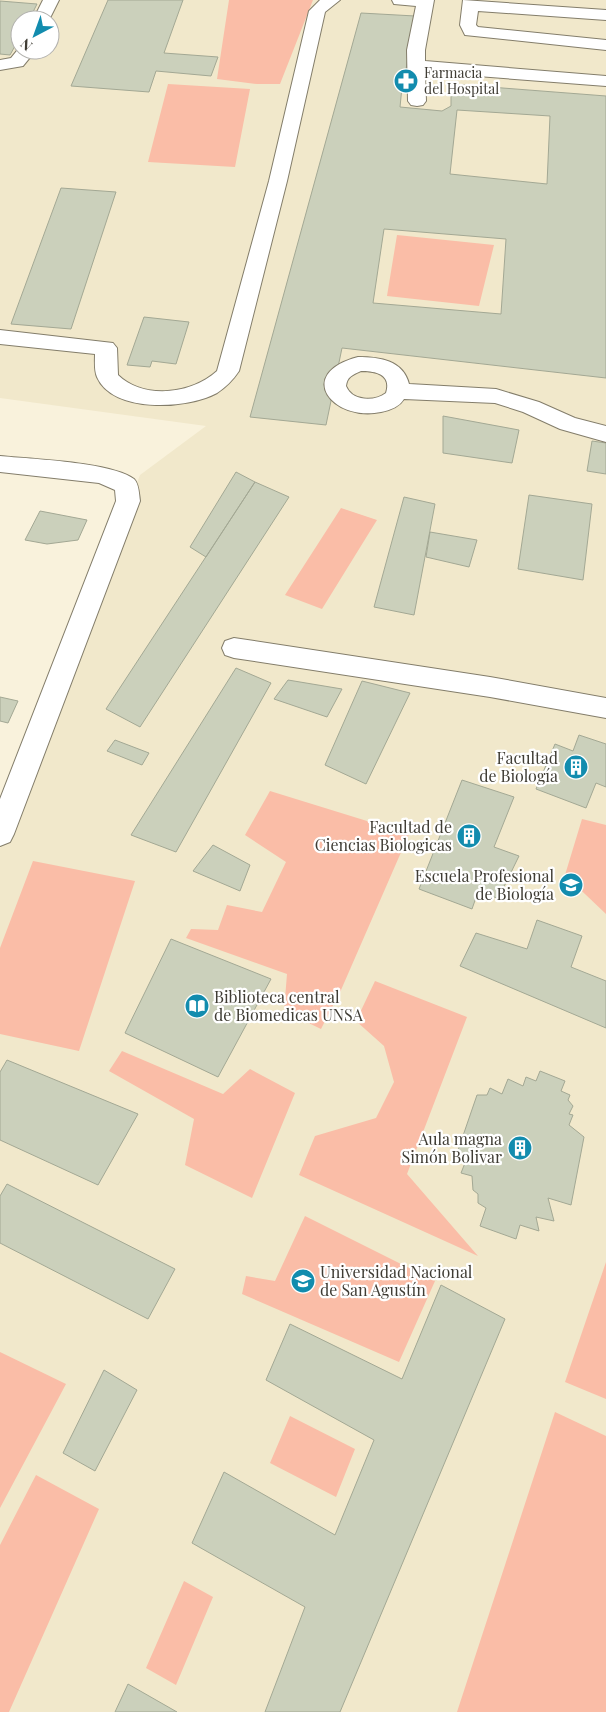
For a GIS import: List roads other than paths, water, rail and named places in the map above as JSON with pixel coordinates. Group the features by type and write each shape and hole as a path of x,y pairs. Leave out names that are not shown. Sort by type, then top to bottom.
{"street":[{"path":"0,337 106,348 106,370 109,378 127,391 140,395 163,398 186,396 200,392 222,380 228,371 278,181 317,11 321,6 332,0"},
{"path":"400,0 426,1 416,50 417,101"},
{"path":"606,15 470,2 468,25 471,31 476,32 606,45"},
{"path":"416,66 606,81"},
{"path":"399,391 504,398 531,406 568,424 606,434"},
{"path":"0,464 104,475 126,485 128,501 0,834"},
{"path":"234,648 481,686 606,708"}],"place":[{"name":"Farmacia del Hospital","path":"406,81"},
{"name":"Facultad de Biología","path":"576,767"},
{"name":"Facultad de Ciencias Biologicas","path":"469,836"},
{"name":"Escuela Profesional de Biología","path":"571,885"},
{"name":"Biblioteca central de Biomedicas UNSA","path":"197,1006"},
{"name":"Aula magna Simón Bolivar","path":"520,1148"},
{"name":"Universidad Nacional de San Agustín","path":"303,1281"}]}
